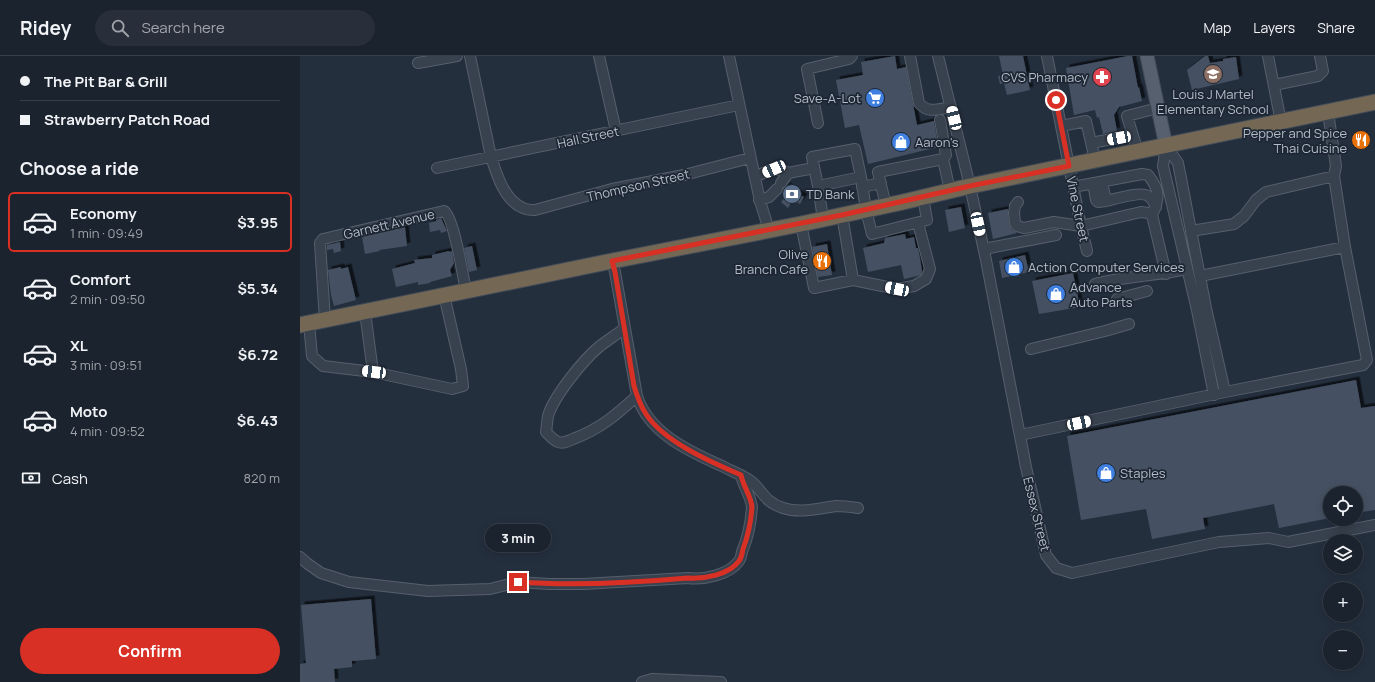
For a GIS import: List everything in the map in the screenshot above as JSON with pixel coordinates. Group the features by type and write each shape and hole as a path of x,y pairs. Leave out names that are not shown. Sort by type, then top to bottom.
{"highway":[{"path":"304,324 801,224 970,186 1375,102"}],"main road":[{"path":"1147,56 1166,146"}],"street":[{"path":"418,63 457,56"},
{"path":"470,56 491,157"},
{"path":"599,56 616,131"},
{"path":"729,56 759,200 769,230"},
{"path":"818,123 807,69 849,59 852,56"},
{"path":"910,56 919,104 928,111 951,107"},
{"name":"Essex Street","path":"938,56 984,249 1020,435 1046,555 1056,568 1072,573 1219,542 1269,538 1288,542 1375,525"},
{"name":"Vine Street","path":"1047,56 1087,252"},
{"path":"1268,56 1281,122"},
{"path":"1314,56 1318,76"},
{"path":"1274,85 1318,76 1323,71 1320,56"},
{"name":"Hall Street","path":"437,168 739,105"},
{"path":"1138,152 1128,116 1158,108"},
{"path":"1020,435 1363,365 1367,360 1345,247 1334,176 1336,166 1328,112"},
{"path":"940,120 946,155 943,159 950,191"},
{"path":"1061,126 1086,121 1095,160"},
{"path":"1091,143 1133,135"},
{"path":"1166,146 1178,162 1200,276 1202,309 1214,395"},
{"path":"1166,146 1163,166 1187,268 1202,309 1225,392"},
{"path":"823,219 812,157 855,149 872,234 927,220 923,197"},
{"name":"Thompson Street","path":"491,157 499,180 510,197 516,204 526,209 535,210 612,189 691,173 750,158"},
{"path":"886,206 878,172 943,159"},
{"path":"759,200 769,197 788,174 814,168"},
{"path":"755,177 774,169 781,169 788,174"},
{"path":"1018,202 1015,206 1014,213 1015,223 1017,226 1024,228 1054,222 1081,226 1141,212 1148,213 1154,211 1158,202 1154,182 1148,175 1142,174 1073,187"},
{"path":"1191,231 1234,224 1244,216 1256,200 1266,192 1334,176"},
{"path":"818,186 861,182 881,183"},
{"path":"1097,182 1106,201 1139,194 1147,194 1150,197 1166,274"},
{"name":"Garnett Avenue","path":"325,320 320,243 322,240 326,237 444,211 450,218 458,248 466,291"},
{"path":"842,215 853,280"},
{"path":"801,224 814,288 853,280 897,289 914,286 926,279 930,270 918,223"},
{"path":"984,249 1056,235"},
{"path":"1200,276 1345,247"},
{"path":"612,261 637,396 652,422 671,439 711,461 741,475 751,482 770,503 783,508 806,510 837,506 858,508"},
{"path":"1095,284 1113,279 1166,274 1187,268"},
{"path":"1117,299 1148,291"},
{"path":"304,324 312,356 323,366 374,372 452,389 463,386 461,369 444,295"},
{"path":"365,312 374,372"},
{"path":"1031,349 1130,324"},
{"path":"625,328 590,355 566,385 553,404 548,417 546,432 551,438 559,443 588,434 608,422 637,396"},
{"path":"300,557 321,573 349,582 428,591 490,589 518,582 583,584 711,576 734,567 740,560 746,543 752,502 743,484 741,475"},
{"path":"642,682 652,679 721,682"}],"building":[{"path":"895,56 897,69 906,67 917,125 934,121 938,147 868,164 859,125 845,128 836,80 863,75 861,62"},
{"path":"999,56 1023,56 1030,90 1007,95 1004,83 1000,84 998,76 1003,75"},
{"path":"1132,56 1142,101 1119,107 1114,115 1117,131 1103,134 1099,117 1097,118 1095,110 1074,115 1066,68"},
{"name":"Louis J Martel Elementary School","path":"1205,56 1208,56 1210,63 1236,57 1239,79 1192,90 1187,70"},
{"name":"TD Bank","path":"787,186 804,197 800,204 796,202 791,203 788,208 781,202 787,195 782,192"},
{"path":"961,207 965,228 949,232 945,210"},
{"path":"1008,209 1009,224 1012,230 1017,233 993,239 988,213"},
{"path":"441,218 447,231 441,233 440,230 430,232 429,223"},
{"path":"405,227 407,246 379,250 380,251 365,254 362,237"},
{"path":"905,234 906,239 914,237 920,258 922,271 921,275 904,279 901,265 868,272 863,248 884,243 885,238"},
{"path":"340,242 341,251 334,253 333,249 327,250 327,245"},
{"name":"Olive Branch Cafe","path":"827,244 832,275 818,277 812,247"},
{"path":"472,246 477,270 469,272 464,248"},
{"path":"452,251 454,263 450,270 452,276 430,283 418,285 418,282 396,287 392,269 415,263 414,260 432,258 432,255"},
{"name":"Action Computer Services","path":"1025,255 1029,272 1002,278 999,261"},
{"path":"341,267 341,269 348,267 356,300 334,306 328,270"},
{"name":"Advance Auto Parts","path":"1073,273 1080,307 1039,314 1032,281"},
{"path":"1356,380 1361,408 1375,406 1375,510 1363,512 1363,486 1323,486 1323,519 1279,528 1274,504 1203,518 1205,529 1152,539 1146,509 1081,520 1067,436"},
{"path":"371,599 376,659 352,661 352,667 334,669 335,682 300,682 300,664 306,663 301,605"}],"place":[{"name":"Louis J Martel Elementary School","path":"1213,74"},
{"name":"CVS Pharmacy","path":"1102,77"},
{"name":"Save-A-Lot","path":"875,98"},
{"name":"Pepper and Spice Thai Cuisine","path":"1361,140"},
{"name":"Aaron's","path":"901,142"},
{"name":"TD Bank","path":"792,194"},
{"name":"Olive Branch Cafe","path":"822,261"},
{"name":"Action Computer Services","path":"1014,267"},
{"name":"Advance Auto Parts","path":"1056,294"},
{"name":"Staples","path":"1106,473"}],"route":[{"path":"518,582 583,584 711,576 734,567 740,560 746,543 752,514 752,502 743,484 741,475 671,439 652,422 639,402 634,386 612,261 801,224 970,186 1069,166 1056,100"}]}
